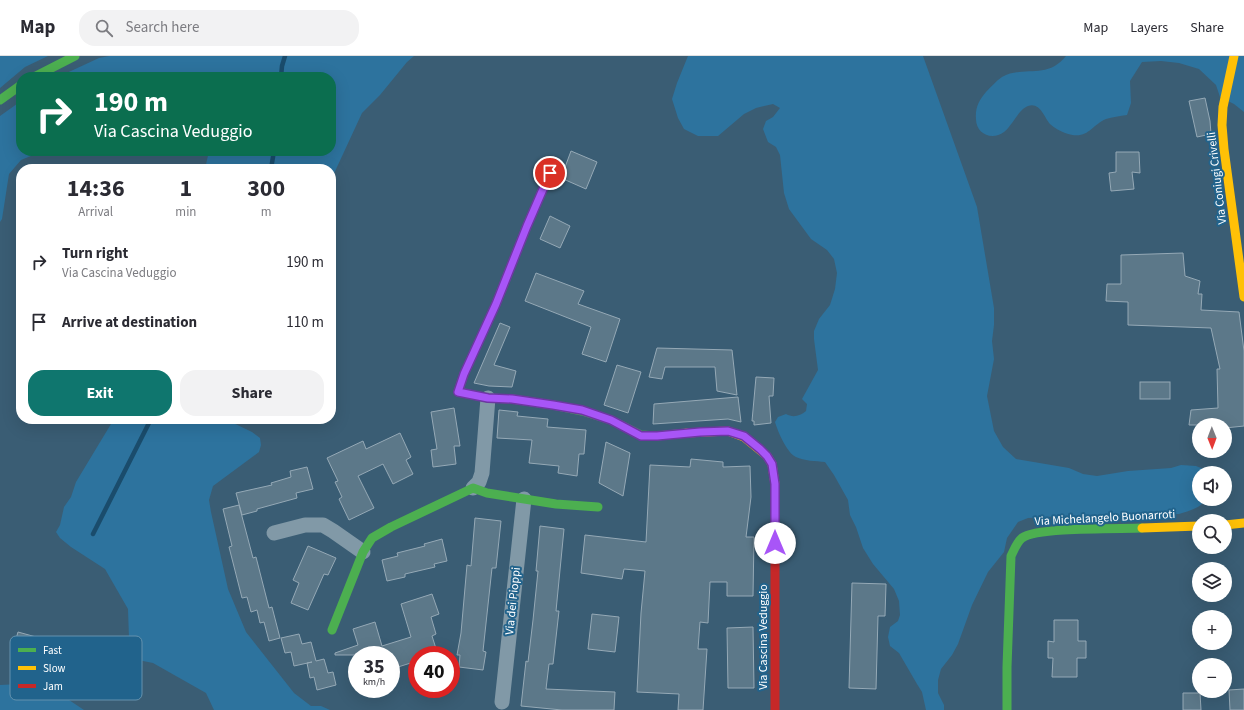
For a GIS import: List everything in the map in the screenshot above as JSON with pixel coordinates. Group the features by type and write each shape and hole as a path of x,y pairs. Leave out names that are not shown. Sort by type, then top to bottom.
{"street":[{"path":"44,72 75,56"},
{"name":"Via Coniugi Crivelli","path":"1234,56 1223,107 1222,125 1244,297"},
{"path":"0,100 16,89"},
{"name":"Via Cascina Veduggio","path":"550,173 496,304 464,374 458,392 488,398 512,399 582,410 611,420 641,436 728,431 744,436 767,456 772,464 775,484 775,710"},
{"path":"332,630 363,552 372,538 391,527 473,488 479,482 482,474 488,398"},
{"path":"473,488 487,493 556,504 598,507"},
{"name":"Via dei Pioppi","path":"502,702 524,499"},
{"path":"1232,525 1244,524"},
{"path":"274,533 305,525 323,525 363,552"},
{"name":"Via Michelangelo Buonarroti","path":"1007,710 1011,556 1017,542 1028,534 1043,531 1192,526"}],"shaded area":[{"path":"0,56 48,56 25,67 19,72 16,72 16,75 0,88"},
{"path":"109,56 414,56 362,113 336,169 336,164 206,164 208,156 336,156 336,72 69,72 99,58"},
{"path":"688,56 923,56 977,207 994,308 992,341 994,359 987,396 994,431 1003,447 1016,459 1069,468 1083,474 1097,476 1128,471 1171,468 1181,465 1196,466 1192,466 1192,506 1199,506 1179,514 1062,516 1028,518 1018,522 1007,538 1004,552 988,572 972,605 958,644 952,655 941,669 938,680 938,693 944,705 944,710 926,710 922,692 899,653 890,646 888,637 890,627 898,621 900,615 899,601 894,589 873,564 863,548 850,515 848,500 834,475 825,462 810,461 793,455 783,442 775,422 778,417 786,414 796,416 806,411 807,404 802,399 818,370 814,331 819,319 830,305 835,289 837,273 834,259 827,250 811,239 789,209 784,193 780,155 776,147 768,142 763,129 766,121 773,117 780,108 773,104 756,108 744,114 718,136 698,136 684,129 678,118 672,99"},
{"path":"1066,56 1244,56 1244,112 1234,104 1220,97 1216,85 1199,69 1179,63 1161,61 1142,62 1130,81 1131,103 1127,115 1106,119 1084,134 1073,135 1057,129 1050,124 1039,108 1032,105 1022,110 1007,129 999,135 990,136 979,129 976,111 979,101 998,80 1010,74 1051,68"},
{"path":"16,105 16,156 31,156 16,164 9,174 2,219 0,222 0,116"},
{"path":"111,424 235,424 252,432 260,438 261,445 259,452 213,486 209,500 228,589 246,632 294,693 311,706 321,706 330,710 214,710 206,693 153,663 142,661 142,636 129,636 128,609 105,569 71,547 60,538 56,532 60,525 64,507 71,497 76,482"},
{"path":"0,685 10,685 10,700 69,700 84,710 0,710"}],"building":[{"path":"1205,98 1211,134 1197,137 1189,101"},
{"path":"571,151 597,162 586,189 561,178"},
{"path":"1116,152 1139,152 1140,173 1132,172 1134,189 1111,191 1109,173 1116,172"},
{"path":"550,216 570,226 560,248 540,239"},
{"path":"1183,253 1185,276 1200,281 1198,294 1202,294 1201,310 1239,312 1244,351 1244,426 1232,427 1232,418 1192,418 1192,425 1189,425 1191,410 1218,408 1217,369 1220,369 1211,328 1128,325 1128,302 1106,301 1107,284 1121,284 1121,255"},
{"path":"536,273 584,291 578,304 620,319 606,362 582,354 591,327 525,301"},
{"path":"500,323 510,327 494,365 516,371 512,387 489,386 474,383"},
{"path":"657,348 732,350 737,395 717,391 715,367 665,367 662,379 649,377"},
{"path":"617,365 641,372 628,413 604,405"},
{"path":"756,377 774,378 773,396 769,396 771,423 754,425 754,421 752,421"},
{"path":"1140,382 1170,382 1170,399 1140,399"},
{"path":"738,397 741,422 728,419 653,424 654,404"},
{"path":"454,408 460,446 454,446 456,464 433,467 431,450 437,449 431,412"},
{"path":"499,410 518,412 517,416 548,419 547,427 586,430 584,454 579,454 577,476 558,473 559,466 529,463 532,440 497,438"},
{"path":"400,433 411,457 406,460 413,474 393,484 383,464 358,476 374,508 349,520 339,499 342,497 335,482 338,481 327,458 363,441 366,449"},
{"path":"606,442 630,453 623,496 599,483"},
{"path":"691,459 723,462 723,467 750,466 751,497 746,537 754,537 753,596 727,596 727,582 710,582 708,623 700,622 698,649 707,649 703,710 678,710 679,694 637,692 641,613 645,571 624,569 622,579 581,573 585,535 646,542 650,465 690,467"},
{"path":"307,467 313,489 296,493 297,498 257,509 257,511 242,515 236,493 272,485 271,483 291,477 290,471"},
{"path":"239,505 253,558 256,557 269,608 272,607 280,638 269,641 264,622 260,623 257,610 251,612 247,597 242,598 229,547 232,546 223,509"},
{"path":"475,518 501,521 496,568 492,568 483,651 486,652 483,670 460,667 460,646 459,646 467,565 471,566"},
{"path":"540,526 564,529 556,611 559,611 553,664 549,664 546,689 615,692 614,710 562,710 521,706 526,661 528,662 533,620 538,571 536,571"},
{"path":"442,539 447,561 434,564 435,567 405,574 405,577 387,581 382,560 398,556 397,553 425,546 424,544"},
{"path":"308,546 336,558 328,575 324,574 308,610 291,603 299,583 293,580"},
{"path":"852,583 886,584 885,616 878,616 876,689 849,688"},
{"path":"432,594 439,614 431,617 436,634 432,636 435,646 408,646 408,664 400,666 400,646 382,646 411,637 401,604"},
{"path":"592,614 619,617 615,652 588,649"},
{"path":"1054,620 1078,620 1078,641 1086,641 1086,658 1077,658 1077,677 1052,677 1053,658 1048,658 1048,641 1054,642"},
{"path":"375,622 382,646 355,646 358,645 353,629"},
{"path":"753,627 754,688 728,688 727,628"},
{"path":"18,632 32,636 17,636"},
{"path":"299,634 302,644 311,642 316,661 324,659 328,673 333,672 336,685 317,690 314,677 310,678 307,663 294,666 291,652 285,653 281,638"},
{"path":"348,648 348,655 335,655 335,653"},
{"path":"1244,689 1244,710 1230,710 1229,698 1232,698 1232,690"},
{"path":"1183,693 1192,693 1192,698 1200,698 1201,710 1183,710"}],"waterway":[{"path":"281,72 285,56"},
{"path":"272,164 273,156"},
{"path":"93,534 148,424"}],"traffic: fast":[{"path":"44,72 75,56"},
{"path":"0,100 16,89"},
{"path":"550,173 496,304 464,374 458,392 488,398 512,399 553,405 582,411 611,420 641,435 657,436 686,433"},
{"path":"332,630 363,552 372,538 391,527 473,488 487,493 556,504 598,507"},
{"path":"1007,710 1011,556 1016,546 1022,538 1031,534 1044,532 1079,529 1142,528"}],"traffic: slow":[{"path":"1234,56 1223,107 1222,125 1244,297"},
{"path":"686,433 728,431 744,437 767,456 772,464 775,484 775,533"},
{"path":"1232,524 1244,523"},
{"path":"1142,528 1192,526"}],"traffic: jam":[{"path":"775,533 775,710"}],"route":[{"path":"550,173 496,304 464,374 458,392 488,398 512,399 582,410 611,420 641,436 728,431 744,436 767,456 772,464 775,484 775,543"}]}
